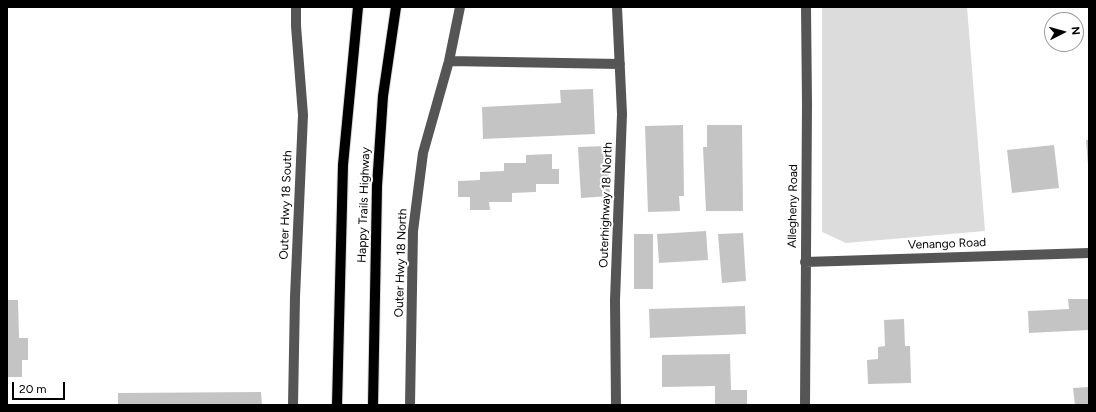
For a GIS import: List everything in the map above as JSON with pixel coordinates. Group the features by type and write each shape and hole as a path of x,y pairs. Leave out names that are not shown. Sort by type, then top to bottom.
{"main road":[{"name":"Happy Trails Highway","path":"337,405 343,165 358,7"},
{"name":"Happy Trails Highway","path":"373,405 377,186 383,96 396,7"}],"street":[{"name":"Outer Hwy 18 South","path":"294,405 295,297 303,115 296,26 296,7"},
{"name":"Outer Hwy 18 North","path":"410,405 413,231 423,152 449,61 460,7"},
{"name":"Outerhighway 18 North","path":"616,405 615,300 622,114 617,7"},
{"name":"Allegheny Road","path":"805,405 807,104 806,7"},
{"path":"449,61 620,64"},
{"name":"Venango Road","path":"805,262 1089,253"}],"shaded area":[{"path":"822,7 967,7 985,231 846,243 822,232"}],"building":[{"path":"593,89 595,134 483,139 482,107 561,103 560,90"},
{"path":"683,125 684,196 679,196 680,211 648,212 645,126"},
{"path":"707,125 742,125 743,211 706,211 703,147 707,147"},
{"path":"1086,140 1089,140 1089,165 1088,165"},
{"path":"1054,145 1059,188 1012,193 1007,150"},
{"path":"607,146 610,196 581,198 578,147"},
{"path":"552,154 552,169 559,169 559,184 536,184 536,192 512,193 512,202 489,202 490,210 470,210 470,197 458,197 458,181 480,180 480,172 504,171 504,163 526,163 526,155"},
{"path":"706,231 708,260 659,263 657,234"},
{"path":"743,233 746,281 722,283 718,234"},
{"path":"634,234 653,234 653,289 634,289"},
{"path":"1068,299 1089,299 1089,330 1029,333 1028,311 1069,309"},
{"path":"7,300 18,300 19,338 28,338 28,360 22,360 22,377 7,377"},
{"path":"745,306 746,334 650,338 649,309"},
{"path":"904,319 905,346 910,346 911,383 868,384 867,360 878,359 878,347 885,346 884,320"},
{"path":"730,354 731,390 747,390 747,405 715,405 715,386 662,387 662,355"},
{"path":"1089,387 1089,405 1075,405 1073,388"},
{"path":"261,392 262,405 118,405 118,393"}]}
